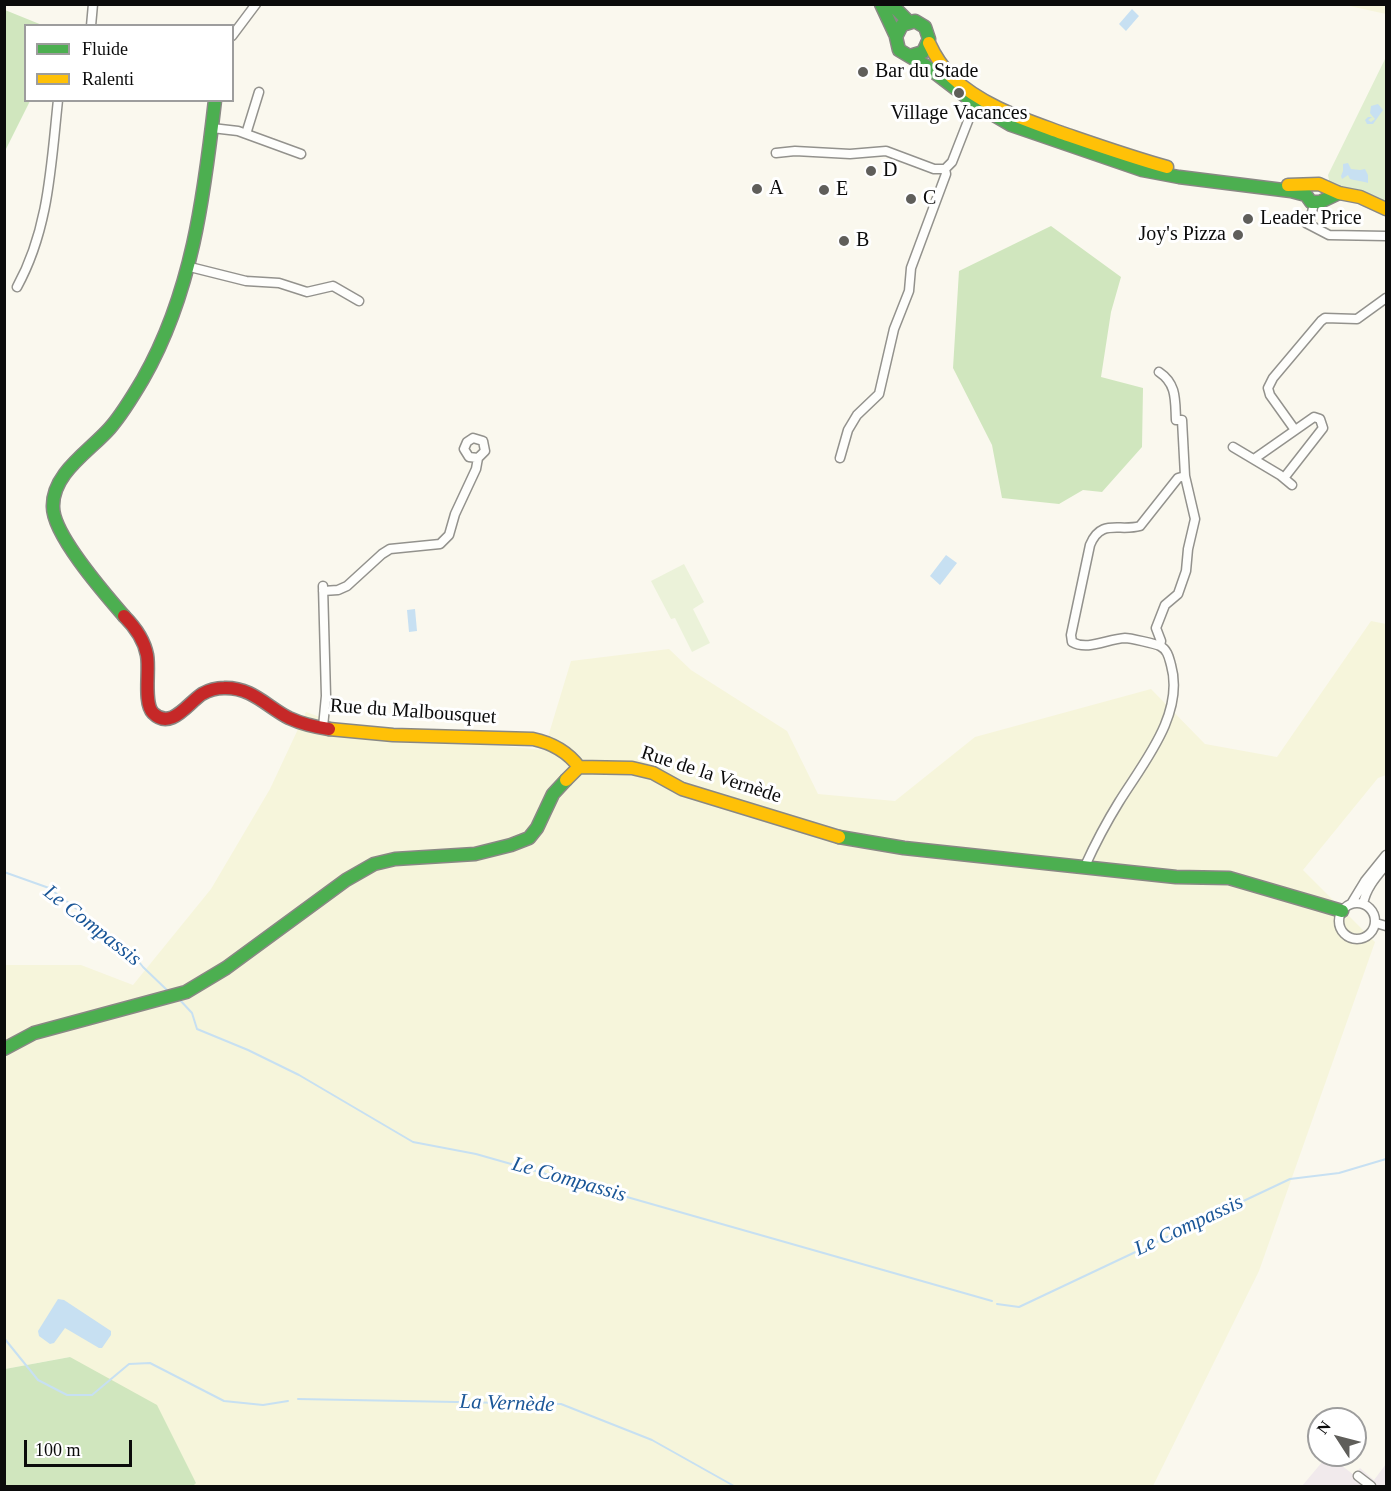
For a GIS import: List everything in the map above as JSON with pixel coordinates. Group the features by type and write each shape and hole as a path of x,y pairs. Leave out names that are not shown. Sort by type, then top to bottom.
{"street":[{"path":"91,24 93,4"},
{"path":"234,33 256,4"},
{"path":"881,4 895,34 899,50 925,65 953,89 998,118 1032,132 1120,164 1164,174 1315,194 1339,193 1360,197 1386,209"},
{"path":"891,4 909,22"},
{"path":"895,34 902,25 909,22 915,21 924,26 929,32 929,43 939,64 964,87 998,108 1056,131 1169,168 1303,186 1315,194"},
{"path":"910,56 923,52 929,43"},
{"path":"246,134 259,92"},
{"path":"17,287 28,268 48,196 58,102"},
{"name":"Rue du Malbousquet","path":"215,102 205,190 190,267 176,312 147,373 125,408 107,432 65,476 56,489 52,504 53,515 63,536 93,579 136,630 144,645 149,664 148,705 151,712 162,718 174,718 203,694 219,688 234,688 257,694 293,720 394,735 520,738 541,741 566,753 579,767"},
{"path":"776,153 795,151 850,154 886,151 934,169 945,169 952,162 970,116"},
{"path":"212,128 246,134 301,154"},
{"path":"840,458 848,430 857,415 879,394 894,329 909,291 911,268 946,174 945,169"},
{"path":"1315,194 1311,217 1306,223 1324,233 1386,236"},
{"path":"190,267 246,281 279,283 307,292 333,286 359,301"},
{"path":"1295,430 1270,395 1268,388 1273,378 1325,318 1356,320 1386,298"},
{"path":"1159,372 1172,383 1176,420 1182,420 1185,476 1195,519 1184,579 1178,594 1165,605 1156,628 1161,641 1160,646"},
{"path":"1254,459 1314,417 1320,419 1323,428 1284,478"},
{"path":"1233,447 1292,485"},
{"path":"323,726 326,696 323,588 338,590 348,586 390,549 440,544 445,541 458,506 477,469 478,458"},
{"path":"1085,866 1120,800 1154,750 1167,719 1173,696 1174,674 1168,654 1160,646 1127,638 1086,646 1072,642 1071,635 1092,538 1109,527 1140,526 1179,478 1185,476"},
{"name":"Rue de la Vernède","path":"579,767 608,766 653,773 682,789 850,840 904,848 1176,877 1228,878 1347,908"},
{"path":"4,1049 34,1033 186,992 261,943 346,880 374,864 395,859 451,858 475,854 529,838 537,828 553,794 579,767"},
{"path":"1347,908 1363,904 1373,911 1376,923 1371,934 1365,938 1353,940 1343,933 1339,922 1347,908 1365,881 1386,855"},
{"path":"1363,904 1368,889 1386,865"},
{"path":"1376,923 1386,926"},
{"path":"1358,1476 1371,1486"}],"shaded area":[{"path":"1386,1464 1386,1486 1302,1486 1318,1467 1344,1467 1354,1475 1360,1468 1374,1480"}],"green space":[{"path":"1345,5 1386,5 1386,14"},
{"path":"5,10 40,24 24,24 24,102 30,102 5,151"},
{"path":"1386,57 1386,202 1373,195 1330,186 1328,175"},
{"path":"1051,226 1121,277 1111,312 1101,377 1143,388 1142,447 1102,492 1083,490 1059,504 1002,498 992,445 953,368 959,271"},
{"path":"684,564 704,602 693,609 710,643 692,652 675,618 671,619 651,581"},
{"path":"1371,621 1386,624 1386,775 1378,778 1303,870 1375,942 1259,1271 1153,1486 193,1486 196,1482 70,1357 5,1369 5,965 81,965 133,985 211,889 270,789 306,712 365,733 544,750 571,661 669,649 691,670 787,731 818,794 895,801 975,737 1151,689 1205,744 1277,757"},
{"path":"70,1357 157,1405 196,1483 193,1486 5,1486 5,1369"}],"water":[{"path":"1132,9 1139,16 1126,31 1119,24"},
{"path":"1378,104 1383,110 1373,124 1367,124 1365,120 1368,117 1372,117 1368,120 1371,122 1375,119 1370,113 1371,106"},
{"path":"1348,163 1351,169 1365,169 1368,183 1350,179 1348,175 1342,179 1343,164"},
{"path":"946,555 957,563 940,585 930,576"},
{"path":"415,609 417,631 409,632 407,610"},
{"path":"58,1299 64,1300 111,1331 111,1335 102,1348 65,1328 54,1343 50,1344 39,1336 38,1331"}],"waterway":[{"name":"Le Compassis","path":"4,872 49,888 128,948 143,967 169,992"},
{"name":"Le Compassis","path":"179,999 192,1013 197,1029 248,1050 299,1075 413,1142 476,1154 992,1301"},
{"name":"Le Compassis","path":"997,1304 1019,1307 1290,1179 1339,1173 1386,1159"},
{"name":"La Vernède","path":"4,1338 38,1380 67,1395 92,1395 129,1364 150,1363 224,1401 263,1405 288,1401"},
{"name":"La Vernède","path":"298,1399 561,1404 652,1440 734,1486"}],"traffic: fast":[{"path":"881,4 895,34"},
{"path":"891,4 909,22"},
{"path":"910,56 923,52 929,39 925,27 915,21 902,25 896,37 899,50 926,66 977,105 1011,125 1142,170 1306,195"},
{"path":"124,616 81,564 61,533 55,519 54,495 65,473 110,428 128,404 160,346 173,313 193,244 206,172 215,102"},
{"path":"1306,195 1311,202 1320,202 1339,193"},
{"path":"4,1049 34,1033 186,992 226,968 346,880 374,864 395,859 475,854 529,838 537,828 553,794 566,780"},
{"path":"839,837 904,848 1176,877 1229,878 1342,911"}],"traffic: slow":[{"path":"929,43 939,61 952,77 990,104 1062,133 1167,167"},
{"path":"1288,185 1319,184 1339,193 1360,197 1386,209"},
{"path":"329,729 393,735 533,739 559,749 579,767"},
{"path":"566,780 579,767 632,768 653,773 682,789 839,837"}],"traffic: jam":[{"path":"124,616 144,644 148,661 148,702 153,713 160,718 166,719 179,714 202,694 219,688 243,691 259,698 281,714 294,720 329,729"}],"place":[{"name":"Bar du Stade","path":"863,72"},
{"name":"Village Vacances","path":"959,93"},
{"name":"D","path":"871,171"},
{"name":"A","path":"757,189"},
{"name":"E","path":"824,190"},
{"name":"C","path":"911,199"},
{"name":"Leader Price","path":"1248,219"},
{"name":"Joy's Pizza","path":"1238,235"},
{"name":"B","path":"844,241"}]}
